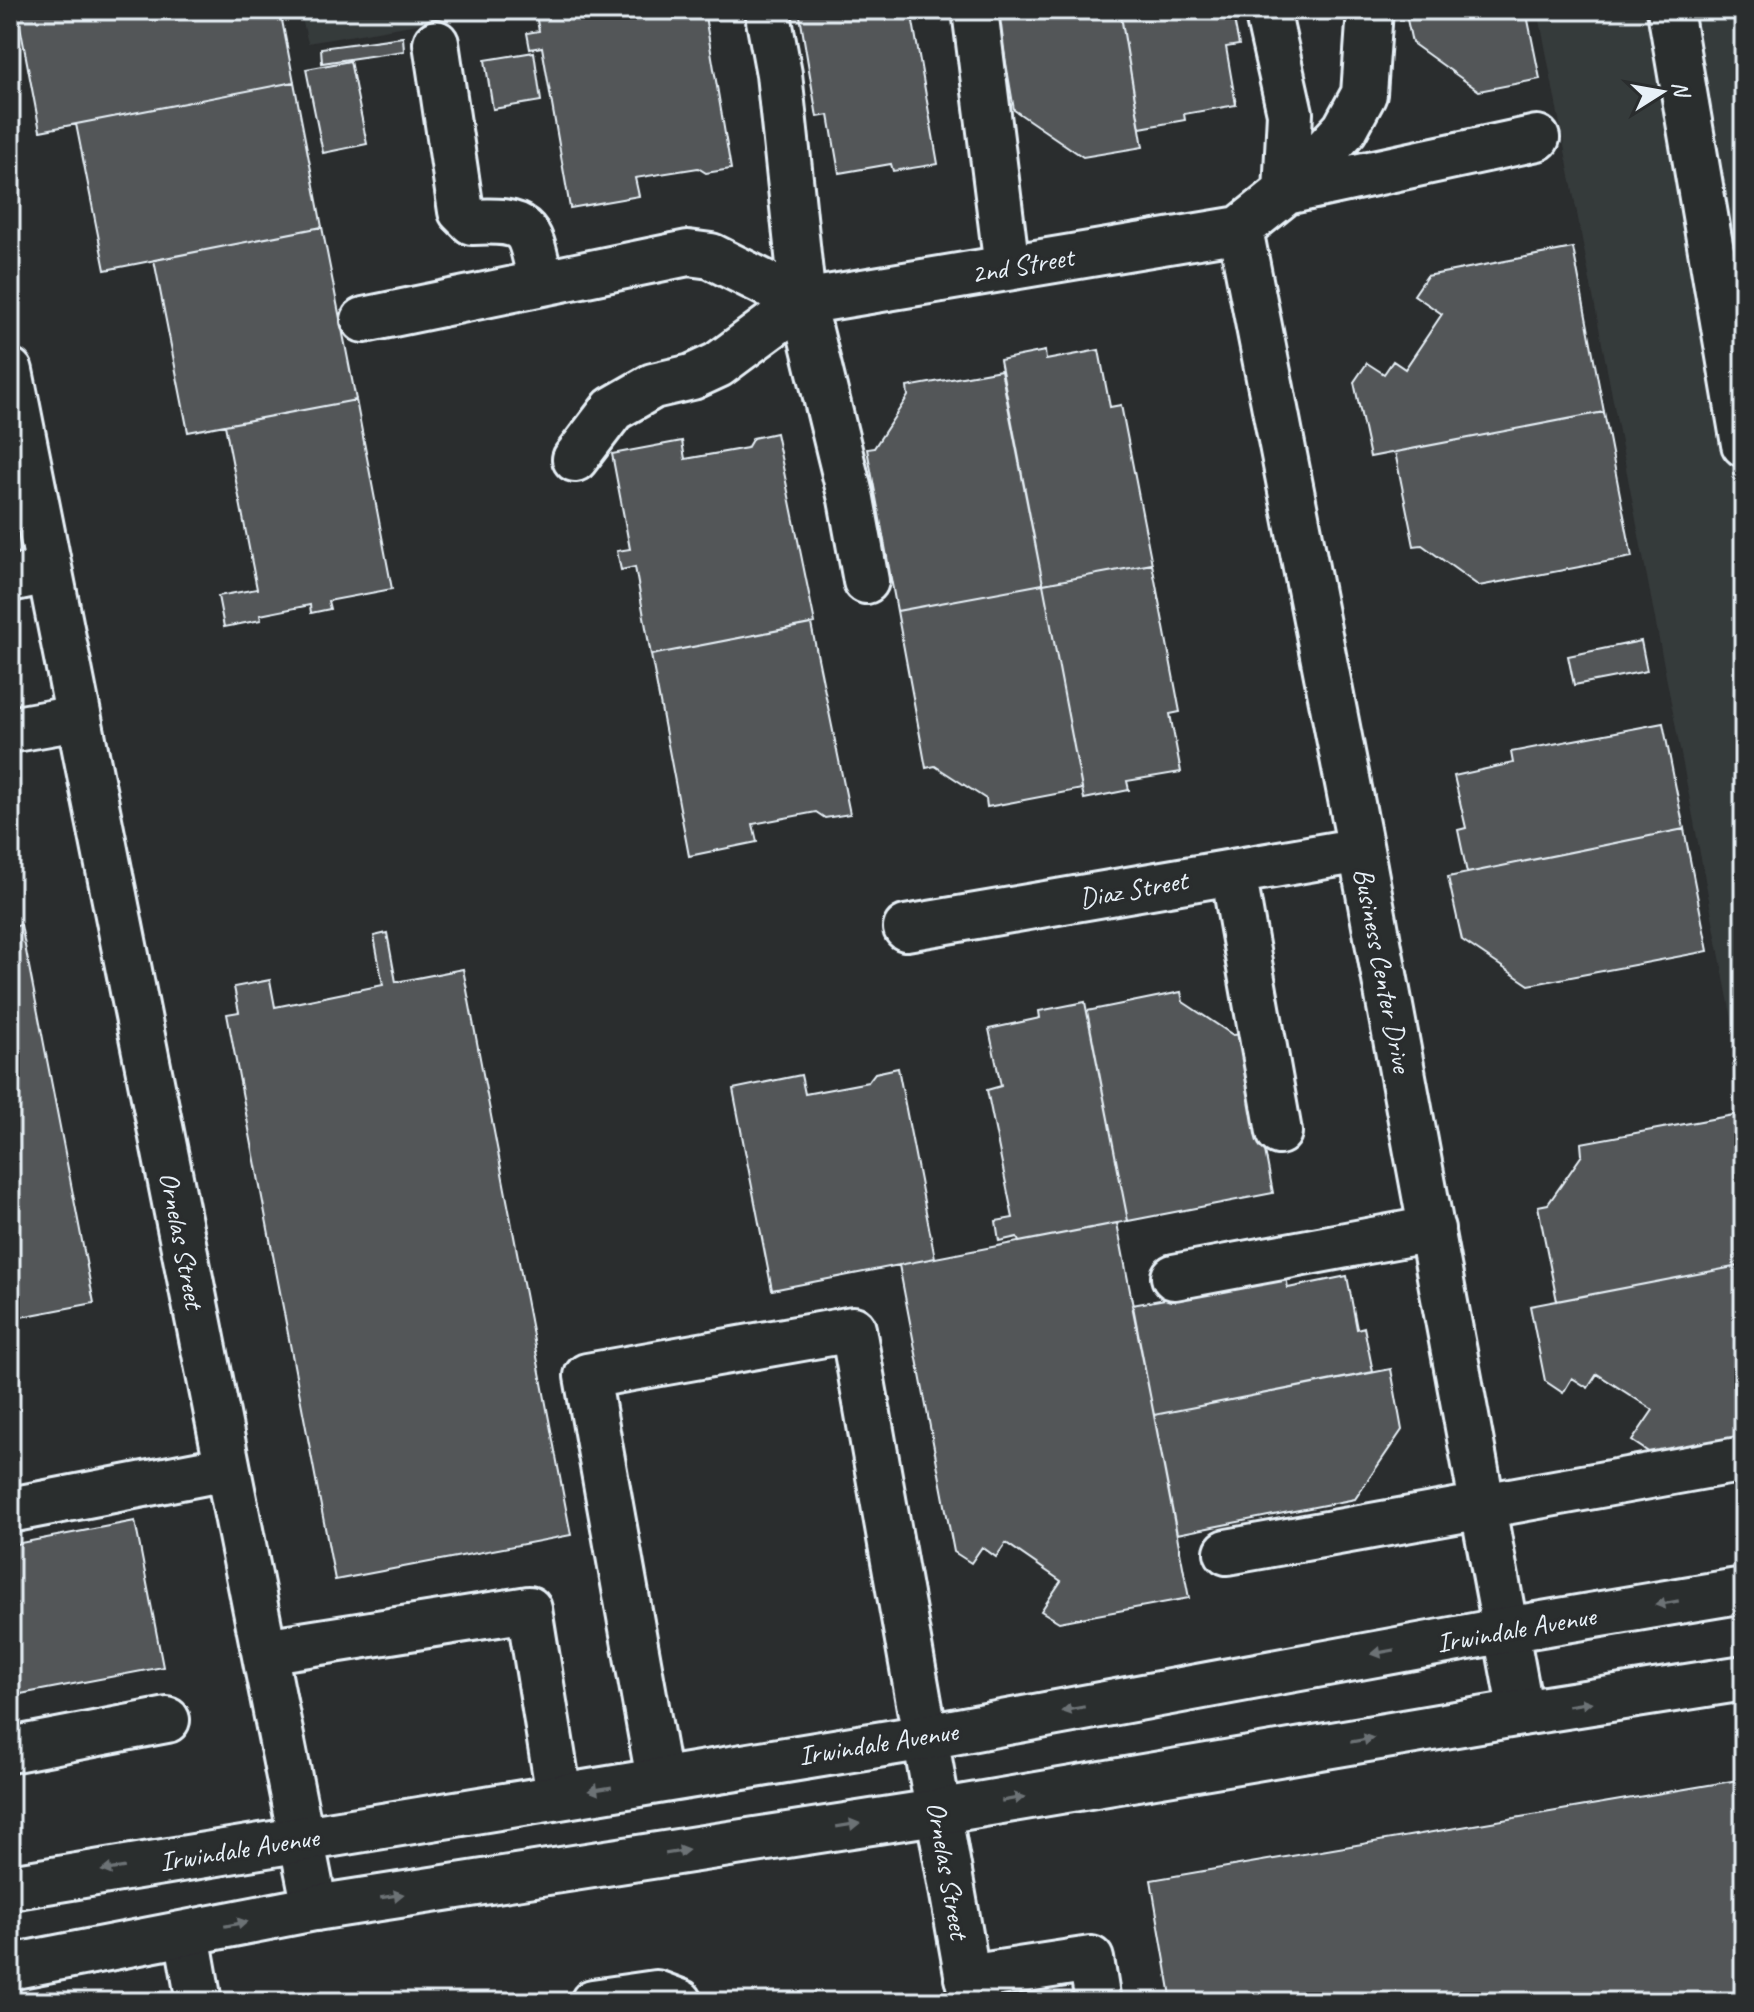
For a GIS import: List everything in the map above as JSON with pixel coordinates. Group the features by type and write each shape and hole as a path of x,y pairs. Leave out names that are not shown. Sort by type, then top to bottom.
{"street":[{"path":"975,10 1007,268"},
{"path":"1267,10 1290,113 1286,192"},
{"path":"1240,229 1286,192 1345,129 1364,94 1370,10"},
{"path":"1670,10 1744,444"},
{"path":"769,20 779,74 803,302 851,499 866,581"},
{"path":"436,43 461,211 472,222 504,220 521,225 532,241 541,283"},
{"path":"1286,192 1537,138"},
{"name":"2nd Street","path":"803,302 1240,229"},
{"name":"Business Center Drive","path":"1240,229 1361,850 1521,1713"},
{"path":"364,320 688,253 711,256 803,302"},
{"path":"575,459 613,409 653,386 692,377 718,365 803,302"},
{"name":"Ornelas Street","path":"10,371 29,575 77,718 315,1908"},
{"path":"10,730 77,718"},
{"name":"Diaz Street","path":"906,928 1361,850"},
{"path":"1233,872 1279,1132"},
{"path":"1174,1277 1432,1229"},
{"name":"Ornelas Street","path":"659,1779 587,1376 853,1329 926,1737 936,1812 970,1990"},
{"path":"1227,1552 1744,1459"},
{"path":"10,1510 227,1468"},
{"name":"Irwindale Avenue","path":"10,1887 926,1737 1506,1630 1744,1590"},
{"path":"264,1651 529,1609 559,1796"},
{"path":"10,1967 315,1908 936,1812 1744,1678"},
{"path":"10,1750 167,1720"},
{"path":"187,1934 199,2002"},
{"path":"970,1990 1091,1959 1098,2002"},
{"path":"593,2002 656,1993 680,2002"}],"shaded area":[{"path":"300,10 498,10 308,43"},
{"path":"1538,10 1744,10 1744,1082"}],"building":[{"path":"17,10 280,10 294,82 40,131"},
{"path":"535,10 704,10 731,169 706,173 698,168 635,178 639,196 570,208 542,47 530,49 527,33 539,31"},
{"path":"799,10 911,10 938,164 893,171 891,164 839,173 829,115 817,117"},
{"path":"997,10 1120,10 1143,147 1083,157 1014,110"},
{"path":"1120,10 1232,10 1239,45 1226,47 1236,105 1184,114 1185,120 1140,128"},
{"path":"1405,10 1526,10 1540,79 1479,91 1412,43"},
{"path":"403,37 404,51 322,63 321,48"},
{"path":"534,52 541,101 493,109 485,60"},
{"path":"350,61 367,144 323,153 306,69"},
{"path":"294,82 322,227 105,270 76,124"},
{"path":"322,227 356,400 188,432 154,260"},
{"path":"1573,248 1604,412 1370,457 1354,382 1367,363 1384,374 1393,361 1405,369 1442,314 1414,295 1427,276"},
{"path":"1744,267 1744,353 1727,270"},
{"path":"1099,350 1110,407 1121,405 1152,564 1043,584 1000,360 1045,351 1046,360"},
{"path":"1001,370 1043,584 897,611 867,449 874,448 908,396 907,387"},
{"path":"356,400 392,589 328,601 330,609 311,613 310,605 260,615 261,620 224,627 218,596 257,589 225,425"},
{"path":"1604,412 1632,557 1479,586 1422,545 1414,546 1395,452"},
{"path":"776,433 815,623 651,655 635,567 621,570 617,551 630,549 612,454 682,441 685,459 747,448 753,438"},
{"path":"1152,564 1180,712 1170,714 1181,772 1127,781 1129,790 1084,799 1043,584"},
{"path":"1043,584 1082,789 987,807 986,799 935,766 926,768 897,611"},
{"path":"811,624 850,814 825,818 816,812 753,824 757,842 689,856 651,655"},
{"path":"1641,641 1647,671 1574,685 1568,656"},
{"path":"1663,723 1684,829 1467,873 1458,830 1466,828 1454,776 1513,763 1511,752"},
{"path":"1684,829 1708,951 1529,985 1462,940 1448,877"},
{"path":"21,925 94,1303 10,1319 10,927"},
{"path":"387,933 396,982 463,969 571,1535 335,1580 227,1014 239,1012 234,987 270,980 275,1007 383,985 374,936"},
{"path":"1181,992 1183,1002 1233,1035 1243,1034 1273,1193 1128,1221 1087,1011"},
{"path":"1085,1002 1128,1221 1019,1242 1017,1237 999,1241 996,1221 1013,1218 987,1090 1001,1086 989,1029 1040,1018 1039,1011"},
{"path":"898,1068 935,1258 772,1290 733,1089 801,1075 805,1094 868,1082 875,1073"},
{"path":"1739,1114 1744,1142 1744,1265 1557,1301 1538,1206 1548,1204 1582,1155 1581,1143"},
{"path":"1117,1223 1189,1598 1059,1622 1041,1611 1061,1581 1006,1543 996,1557 982,1547 971,1563 954,1552 899,1265"},
{"path":"1744,1265 1744,1436 1650,1453 1632,1441 1653,1410 1597,1374 1588,1388 1572,1378 1563,1393 1545,1381 1530,1306"},
{"path":"1347,1276 1357,1329 1364,1327 1373,1372 1154,1415 1132,1305 1286,1277 1288,1288"},
{"path":"1391,1369 1402,1430 1355,1499 1177,1534 1154,1415"},
{"path":"135,1521 163,1667 10,1696 10,1545"},
{"path":"1744,1779 1744,2002 1172,2002 1151,1880"}]}
